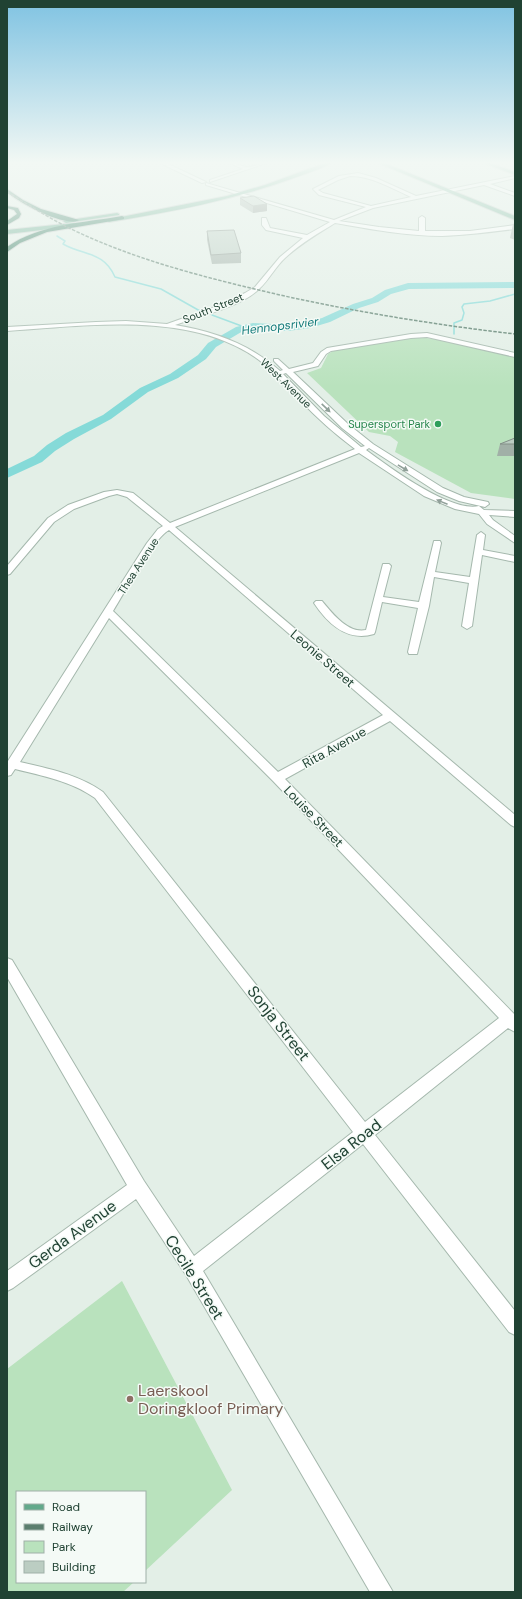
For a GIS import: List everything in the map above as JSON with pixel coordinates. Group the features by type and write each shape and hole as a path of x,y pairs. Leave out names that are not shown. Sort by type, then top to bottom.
{"highway":[{"path":"7,250 21,240 28,238"}],"street":[{"name":"South Street","path":"167,327 241,298 257,288 282,258 306,238"},
{"path":"211,332 196,324 194,320 212,310"},
{"path":"150,321 172,320 196,316"},
{"name":"West Avenue","path":"7,328 111,320 175,323 211,332 269,355 288,371 345,426 370,446 440,490 479,507 515,514"},
{"name":"West Avenue","path":"7,328 109,324 167,327 211,332"},
{"path":"278,373 316,365 324,352 331,349 419,336 443,338 515,355"},
{"name":"West Avenue","path":"243,344 264,360 325,422 359,451 428,495 457,507 515,507"},
{"name":"Thea Avenue","path":"9,768 151,543 161,531 188,518 370,446"},
{"name":"Leonie Street","path":"7,572 43,528 61,513 72,507 113,493 121,492 130,495 169,526 515,822"},
{"path":"479,507 490,522 515,540"},
{"path":"178,534 181,526 188,518"},
{"path":"467,626 481,535"},
{"path":"413,652 438,543"},
{"path":"479,552 509,556 515,559"},
{"path":"319,603 338,624 357,633 366,634 370,632 386,566"},
{"path":"431,574 474,581"},
{"path":"379,599 424,606"},
{"name":"Louise Street","path":"108,612 277,778 512,1022"},
{"name":"Rita Avenue","path":"277,778 390,716"},
{"name":"Sonja Street","path":"9,768 69,778 90,788 99,795 515,1326"},
{"name":"Cecile Street","path":"7,964 138,1186 192,1269 382,1592"},
{"name":"Elsa Road","path":"192,1269 364,1133 512,1022"},
{"name":"Gerda Avenue","path":"7,1282 138,1186"}],"green space":[{"name":"Supersport Park","path":"418,337 448,341 451,338 515,354 515,499 471,493 395,452 398,442 390,436 369,432 307,373 321,368 328,354 333,351"},
{"path":"122,1281 232,1490 146,1570 146,1491 16,1491 16,1583 133,1583 123,1592 7,1592 7,1369"}],"building":[{"path":"208,238 236,238 241,253 211,255"},
{"path":"515,438 515,444 500,444"}],"waterway":[{"path":"60,238 65,241 63,244 99,258 105,263 115,277 161,289 200,311"},
{"name":"Hennopsrivier","path":"7,474 38,459 51,448 70,436 107,417 144,390 174,376 202,357 212,345 240,329 253,326 288,328 306,326 326,320 356,306 375,300 388,292 408,286 515,285"},
{"path":"454,334 454,323 462,320 464,313 462,307 464,304 490,301 515,294"},
{"path":"212,315 247,328"}],"railway":[{"path":"89,238 145,259 171,267 280,295 338,307 426,322 515,334"}],"place":[{"name":"Supersport Park","path":"438,424"},
{"name":"Laerskool Doringkloof Primary","path":"130,1399"}]}
